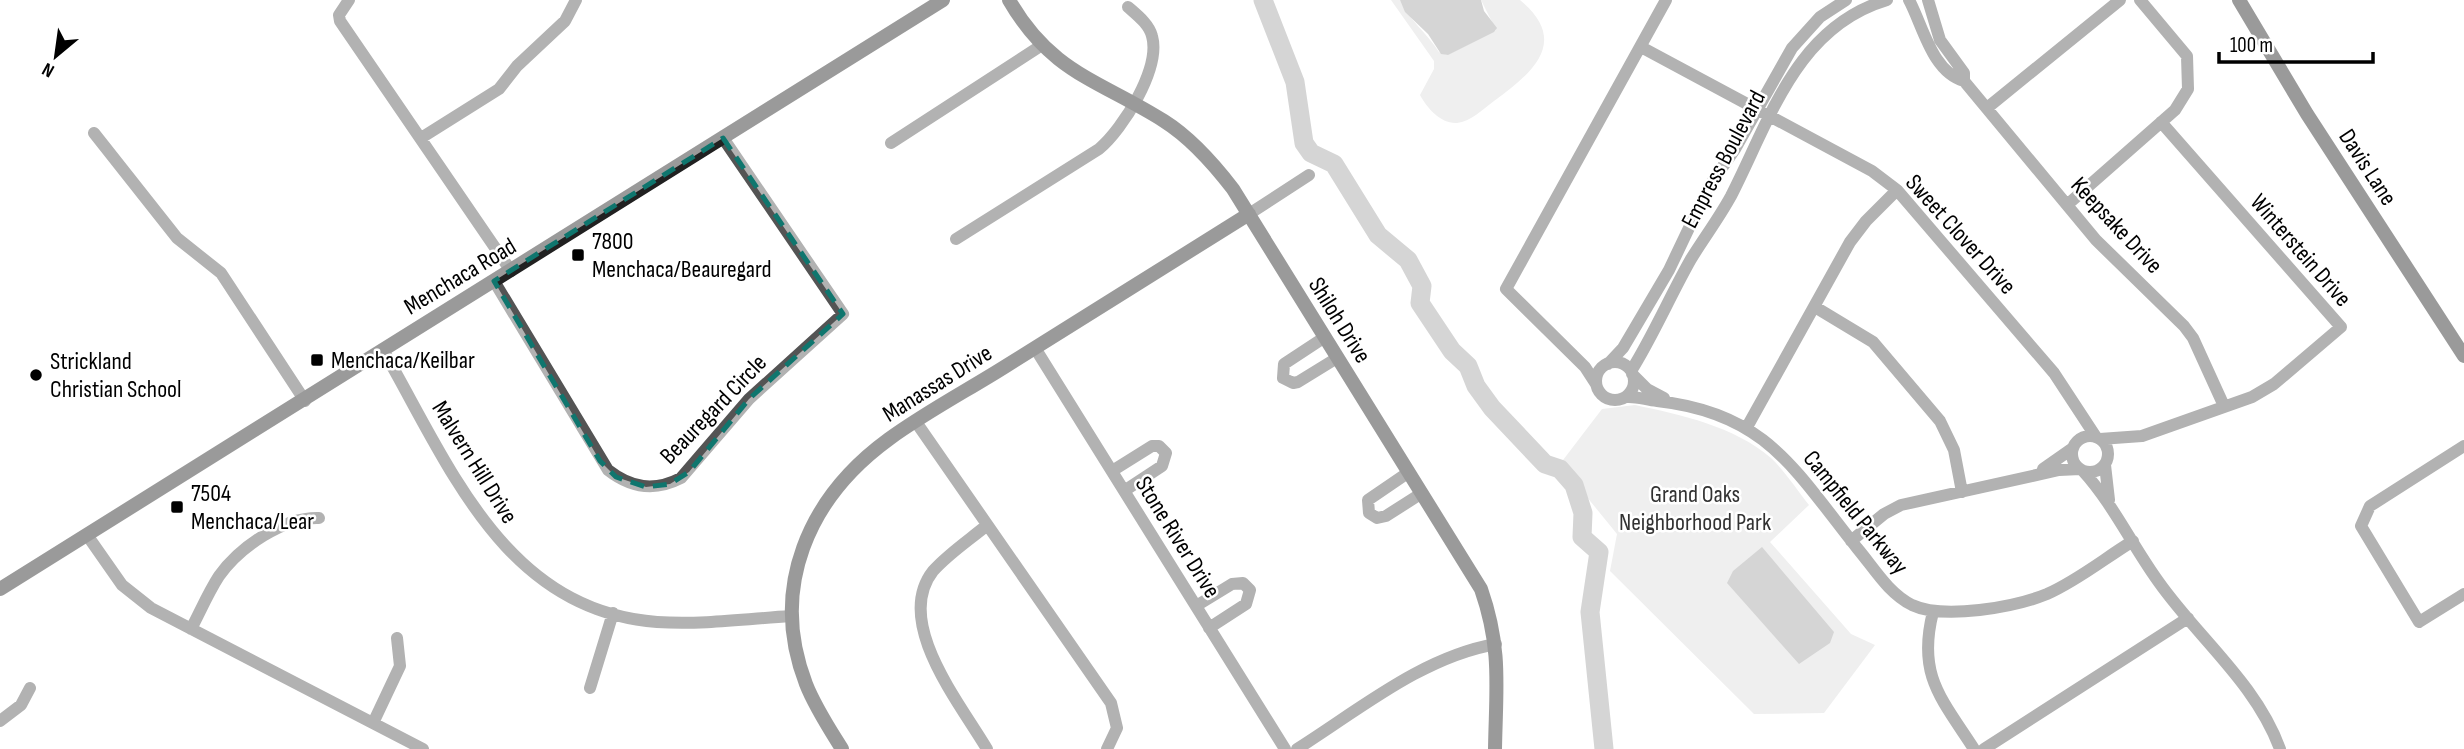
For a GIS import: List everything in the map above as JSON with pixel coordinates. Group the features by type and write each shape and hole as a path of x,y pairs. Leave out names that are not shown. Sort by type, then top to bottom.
{"street":[{"path":"349,0 339,15 340,21 511,271"},
{"path":"421,138 499,89 531,52 565,21 576,0"},
{"name":"Menchaca Road","path":"0,589 305,401 943,0"},
{"name":"Shiloh Drive","path":"1009,0 1042,45 1091,83 1166,122 1202,153 1233,188 1481,589 1496,644 1499,677 1495,749"},
{"path":"1567,349 1607,364 1623,364 1632,373 1633,387 1626,397 1608,398 1567,349 1506,289 1666,0"},
{"name":"Empress Boulevard","path":"1607,364 1623,348 1678,253 1708,188 1805,31 1846,0"},
{"name":"Empress Boulevard","path":"1632,373 1691,259 1725,207 1770,115 1796,70 1818,40 1844,19 1887,0"},
{"path":"1910,0 1917,0"},
{"name":"Keepsake Drive","path":"1910,0 1937,59 1953,78 1964,81 2096,240 2184,326 2197,346 2224,406"},
{"name":"Keepsake Drive","path":"1928,0 1940,40 1964,73 1964,81"},
{"path":"1987,108 2120,0"},
{"path":"2067,205 2161,122 2185,95 2189,67 2180,46 2140,0"},
{"name":"Davis Lane","path":"2239,0 2307,114 2464,356"},
{"path":"956,239 1099,149 1118,131 1150,67 1154,46 1147,26 1128,7"},
{"path":"891,143 1042,45"},
{"name":"Sweet Clover Drive","path":"1641,47 1872,171 1897,190 2054,373 2098,438"},
{"name":"Winterstein Drive","path":"2098,438 2116,440 2143,436 2252,397 2274,384 2341,327 2161,122"},
{"path":"93,133 177,238 221,273 305,401"},
{"name":"Beauregard Circle","path":"494,281 607,470 626,482 646,487 670,484 681,478 749,399 843,314 723,138"},
{"name":"Manassas Drive","path":"842,749 806,686 794,644 790,616 791,592 799,559 825,506 877,449 916,422 1309,175"},
{"path":"1747,427 1857,231 1897,190"},
{"path":"1815,306 1873,342 1940,421 1954,450 1962,492"},
{"path":"1325,337 1284,364 1283,378 1298,382 1337,358"},
{"name":"Stone River Drive","path":"1035,348 1285,749"},
{"name":"Malvern Hill Drive","path":"383,350 478,514 501,545 548,585 588,606 613,614 677,623 790,616"},
{"path":"1596,384 1598,372 1607,364"},
{"name":"Campfield Parkway","path":"1632,373 1647,388 1667,400"},
{"name":"Campfield Parkway","path":"1626,397 1667,400 1712,412 1747,427 1777,450 1894,593 1911,604 1933,612 1959,613 2044,595 2133,541"},
{"name":"Sweet Clover Drive","path":"2072,402 2076,422 2074,446"},
{"path":"916,422 1111,703 1117,728 1107,749"},
{"name":"Winterstein Drive","path":"2106,463 2143,436"},
{"path":"2037,474 2085,437 2098,438 2107,447 2109,504"},
{"path":"1112,471 1152,446 1159,446 1166,453 1162,466 1124,491"},
{"path":"2074,446 2073,460 2109,504 2157,580 2258,702 2280,749"},
{"path":"2464,446 2370,506 2361,526 2419,622 2464,594"},
{"path":"1851,541 1892,508 2037,474 2081,470 2095,472 2106,463"},
{"path":"1409,472 1368,500 1368,513 1381,518 1422,493"},
{"path":"191,629 214,585 236,558 284,524 305,517 319,517"},
{"path":"986,526 934,570 924,587 918,615 925,642 987,749"},
{"path":"87,535 112,573 132,594 191,629 374,721 423,749"},
{"path":"1196,606 1232,584 1243,583 1250,590 1246,604 1209,628"},
{"path":"1933,612 1926,646 1931,675 1941,698 1974,749"},
{"path":"590,688 613,614"},
{"path":"1984,749 2188,618"},
{"path":"374,721 400,666 397,638"},
{"path":"1297,749 1427,667 1460,652 1496,644"},
{"path":"0,721 21,705 30,688"}],"highlighted area":[{"path":"723,138 843,314 749,399 689,472 670,484 646,487 616,477 600,461 494,281"}],"green space":[{"path":"1391,0 1400,0 1439,52 1447,55 1496,30 1481,0 1520,0 1535,15 1543,30 1544,43 1540,56 1521,80 1476,115 1457,123 1445,121 1431,110 1420,95 1434,69 1434,61"},
{"name":"Grand Oaks Neighborhood Park","path":"1635,405 1706,423 1741,438 1771,458 1809,505 1770,542 1851,634 1875,645 1824,713 1754,714 1610,571 1617,534 1560,464 1602,409"}],"shaded area":[{"path":"1400,0 1481,0 1484,11 1497,28 1448,55 1441,54 1428,34 1405,12"},
{"path":"1762,547 1834,632 1830,643 1799,664 1727,583 1733,571"}],"waterway":[{"path":"1263,0 1295,82 1304,143 1311,153 1334,164 1378,235 1408,260 1422,286 1420,303 1452,351 1468,366 1476,386 1492,408 1545,464 1560,469 1574,485 1583,513 1582,537 1599,552 1590,612 1604,749"}],"place":[{"name":"7800 Menchaca/Beauregard","path":"578,255"},
{"name":"Menchaca/Keilbar","path":"317,360"},
{"name":"Strickland Christian School","path":"36,375"},
{"name":"7504 Menchaca/Lear","path":"177,507"}]}
